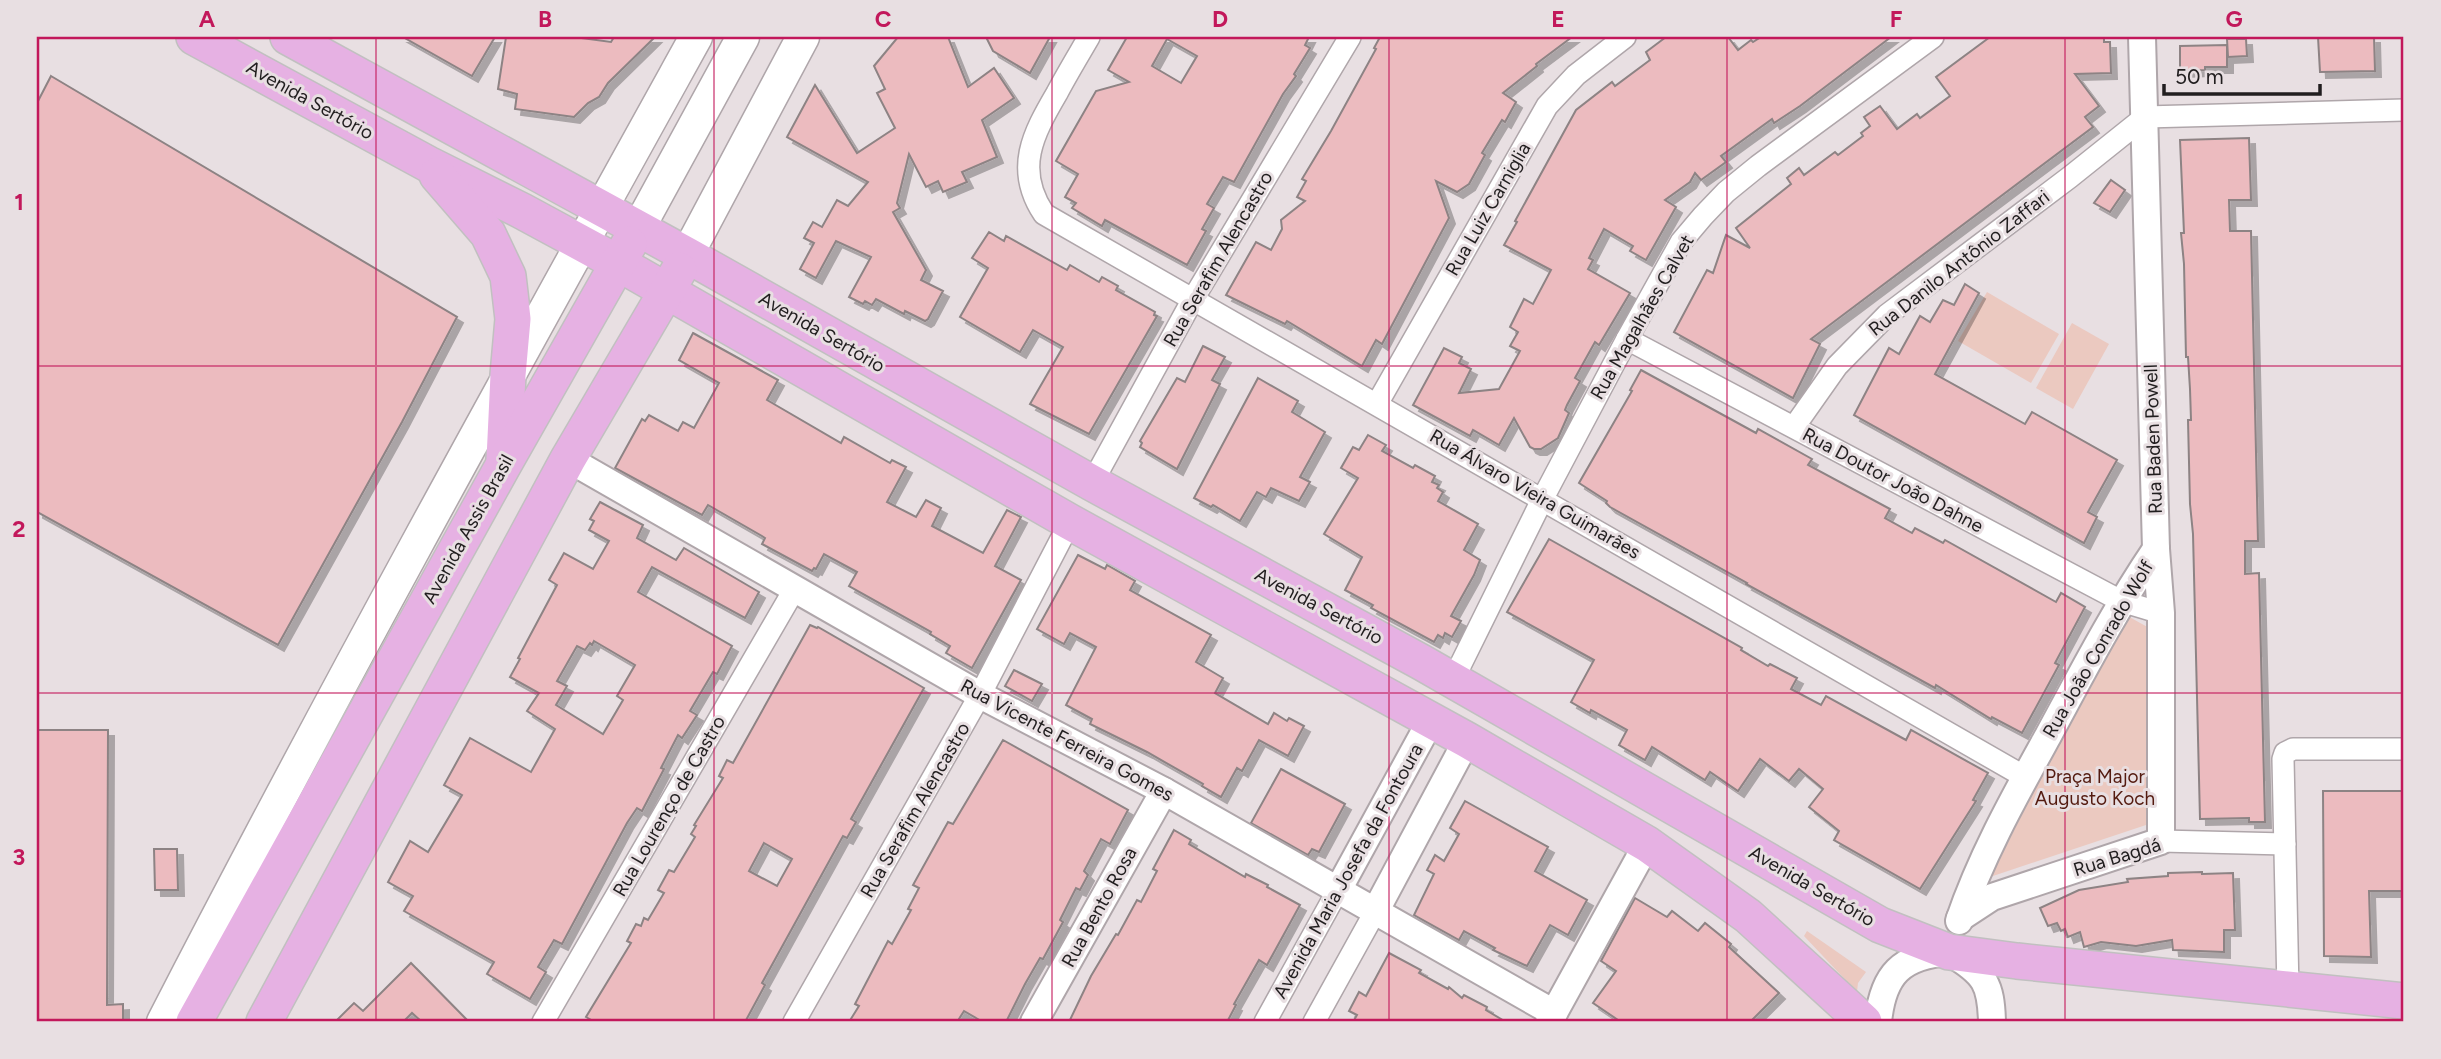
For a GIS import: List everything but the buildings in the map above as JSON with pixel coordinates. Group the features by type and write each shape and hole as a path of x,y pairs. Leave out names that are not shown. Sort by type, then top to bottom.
{"main road":[{"name":"Avenida Sertório","path":"194,37 428,164 582,243 1070,522 1467,740 1647,844 1748,916 1864,1022"},
{"name":"Avenida Sertório","path":"288,37 1453,680 1880,925 1949,952 2404,1001"},
{"name":"Avenida Assis Brasil","path":"163,1022 246,860 508,375 696,37"},
{"name":"Avenida Assis Brasil","path":"194,1022 743,37"},
{"path":"264,1022 568,459 668,291 803,37"},
{"path":"428,164 488,234 508,276 513,319 504,464"}],"street":[{"name":"Rua Álvaro Vieira Guimarães","path":"1089,37 1036,130 1030,151 1028,171 1034,199 1044,214 2025,777"},
{"name":"Rua Serafim Alencastro","path":"1092,483 1193,299 1350,37"},
{"name":"Rua Luiz Carniglia","path":"1377,404 1547,106 1576,75 1625,37"},
{"name":"Rua Magalhães Calvet","path":"1453,680 1543,498 1681,242 1726,192 1933,37"},
{"name":"Rua Baden Powell","path":"2142,37 2156,549 2161,613 2161,841"},
{"path":"2145,117 2404,110"},
{"name":"Rua Danilo Antônio Zaffari","path":"1794,427 1836,366 1887,315 2145,117"},
{"name":"Rua Doutor João Dahne","path":"1627,339 2121,601 2161,613"},
{"name":"Rua Vicente Ferreira Gomes","path":"568,459 980,695 1164,791 1556,1019"},
{"name":"Rua Serafim Alencastro","path":"794,1022 980,695 1070,522"},
{"name":"Rua João Conrado Wolf","path":"1949,952 1972,884 2025,777 2121,601 2156,549"},
{"name":"Rua Lourenço de Castro","path":"543,1022 794,590"},
{"name":"Avenida Maria Josefa da Fontoura","path":"1265,1022 1431,720"},
{"path":"1314,1022 1467,740"},
{"path":"2288,990 2285,753 2293,749 2404,749"},
{"name":"Rua Bento Rosa","path":"1034,1022 1164,791"},
{"name":"Rua Bagdá","path":"1960,918 1992,897 2161,841 2285,844"},
{"path":"1556,1019 1647,844"},
{"path":"1878,1022 1881,997 1889,980 1906,961 1927,954 1949,952 1969,964 1983,978 1991,993 1992,1022"}],"green space":[{"path":"1987,292 2059,334 2031,383 1958,341"},
{"path":"2072,323 2109,344 2073,409 2036,388"},
{"name":"Praça Major Augusto Koch","path":"2124,614 2151,629 2146,825 1987,878"},
{"path":"1807,931 1866,972 1858,983 1857,992 1804,936"}]}
